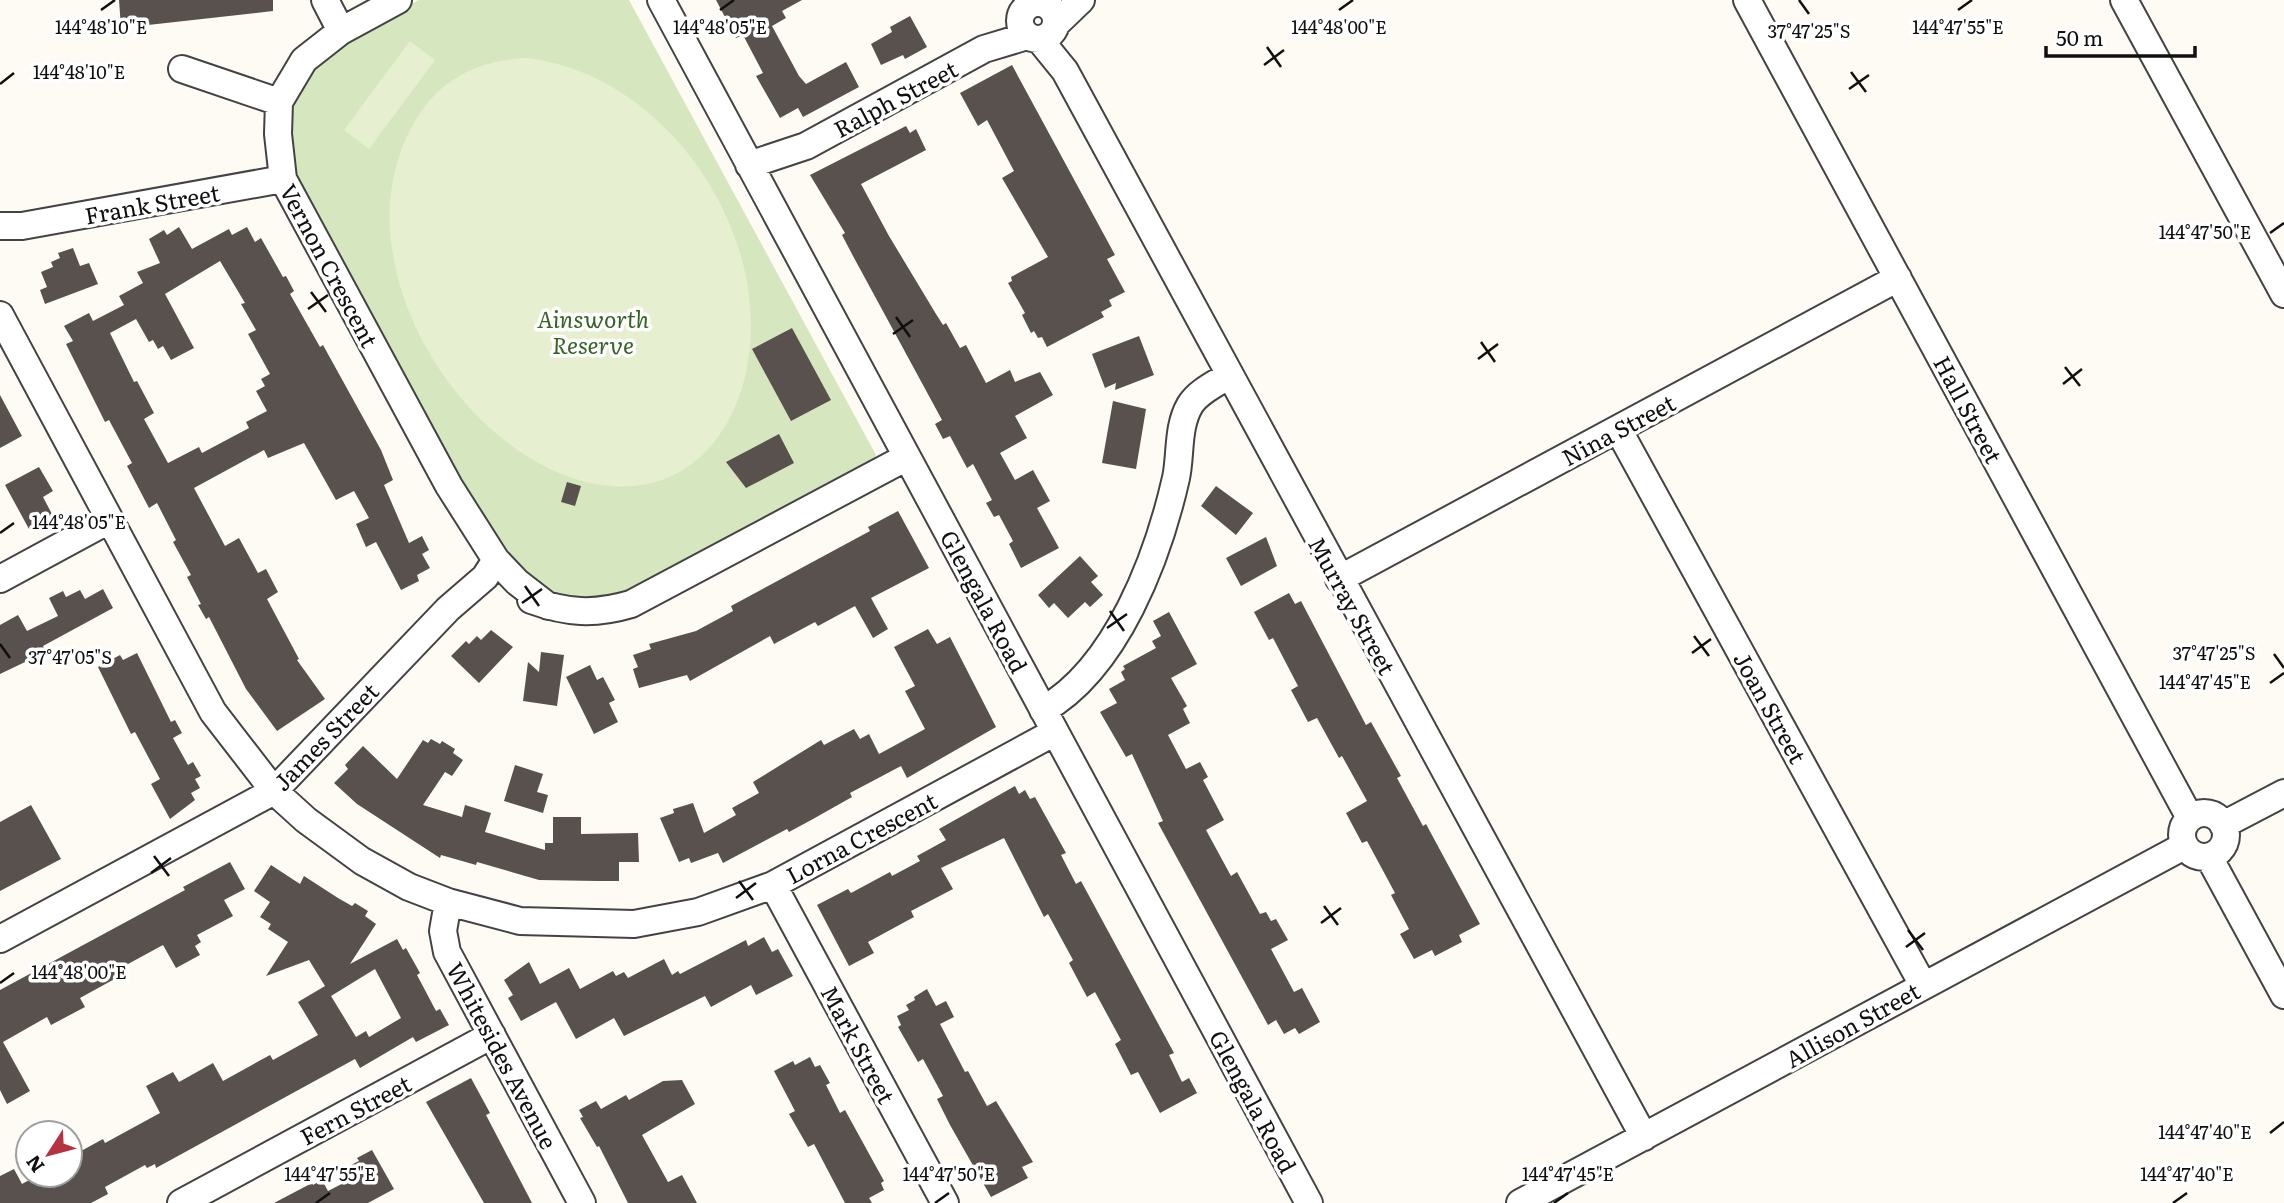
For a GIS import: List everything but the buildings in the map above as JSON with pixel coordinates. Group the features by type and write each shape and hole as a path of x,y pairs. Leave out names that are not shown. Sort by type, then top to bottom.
{"street":[{"path":"325,0 341,31"},
{"name":"Vernon Crescent","path":"398,0 341,31 304,60 279,102 278,134 283,179 491,565 548,606 585,613 631,604 907,457"},
{"name":"Glengala Road","path":"661,0 1309,1203"},
{"name":"Ralph Street","path":"755,174 984,50 1038,15 1082,0"},
{"name":"Hall Street","path":"1747,0 2190,818"},
{"path":"2124,0 2284,294"},
{"name":"Murray Street","path":"1038,15 1065,71 1232,383 1644,1137"},
{"path":"182,69 279,102"},
{"name":"Frank Street","path":"7,229 283,179"},
{"name":"Nina Street","path":"1339,579 1898,278"},
{"path":"0,315 212,712 274,791"},
{"name":"Lorna Crescent","path":"274,791 362,861 408,887 448,902 520,921 634,924 698,912 773,885 1049,721 1131,609 1169,509 1186,416 1232,383"},
{"name":"Joan Street","path":"1618,429 1923,985"},
{"path":"0,579 109,520"},
{"name":"James Street","path":"0,939 274,791 448,609 477,586 491,565"},
{"path":"2223,825 2284,793"},
{"path":"2204,813 2218,819 2223,825 2225,840 2217,853 2209,857 2194,855 2184,846 2182,831 2190,818 2204,813"},
{"name":"Allison Street","path":"1520,1203 2184,846"},
{"path":"2209,857 2284,995"},
{"name":"Mark Street","path":"773,885 945,1203"},
{"name":"Whitesides Avenue","path":"448,902 443,931 447,952 582,1203"},
{"name":"Fern Street","path":"181,1203 492,1035"}],"green space":[{"name":"Ainsworth Reserve","path":"419,0 629,0 876,455 872,461 624,595 586,600 559,597 547,592 504,561 290,163 290,108 309,70 342,42"},
{"path":"410,41 435,60 369,149 344,130"},
{"path":"526,58 580,71 629,98 672,135 707,180 733,231 748,286 750,342 739,397 712,445 680,472 655,482 629,486 590,483 564,475 519,451 479,417 444,375 416,328 397,276 390,224 395,172 414,123 435,95 461,75 491,63"}]}
